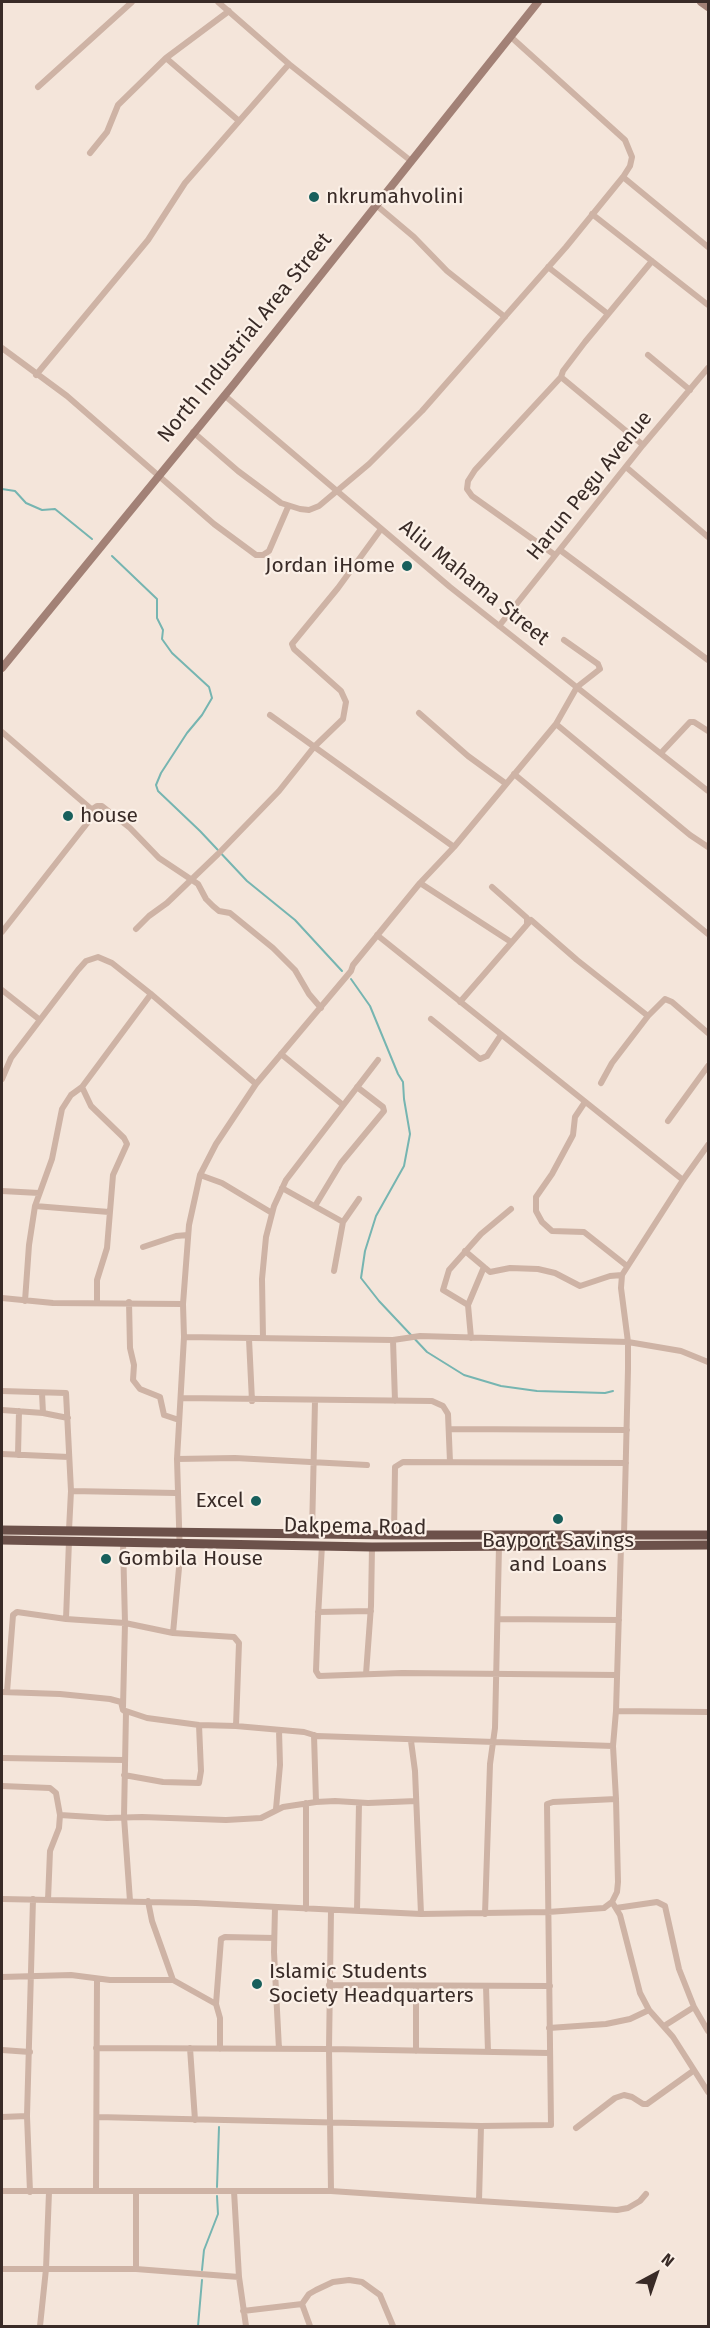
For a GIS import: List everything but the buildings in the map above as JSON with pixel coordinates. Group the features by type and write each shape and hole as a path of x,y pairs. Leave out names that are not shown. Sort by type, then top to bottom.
{"highway":[{"name":"Dakpema Road","path":"2,1530 394,1535 708,1535"},
{"name":"Dakpema Road","path":"2,1540 372,1547 708,1545"}],"main road":[{"name":"North Industrial Area Street","path":"2,668 538,2"},
{"path":"701,2 708,7"}],"street":[{"path":"38,87 132,2"},
{"path":"218,2 289,63 411,161"},
{"path":"90,153 111,124 113,112 118,105 166,58 229,11"},
{"path":"193,432 267,494 288,507 309,510 324,502 369,465 409,424 505,317 623,177 630,166 632,157 625,140 511,37"},
{"path":"166,58 239,121"},
{"path":"36,375 148,240 185,183 289,63"},
{"path":"623,177 708,248"},
{"path":"376,205 414,237 447,271 505,317"},
{"path":"592,214 708,305"},
{"path":"652,261 563,370 561,377 475,470 467,484 468,492 557,552 708,660"},
{"path":"548,267 608,314"},
{"path":"2,348 67,396 214,524 256,555 263,555 269,551 288,507"},
{"path":"648,355 690,390"},
{"name":"Harun Pegu Avenue","path":"499,626 708,369"},
{"path":"561,377 644,445"},
{"name":"Aliu Mahama Street","path":"224,395 381,530 708,791"},
{"path":"626,467 708,535"},
{"path":"136,929 167,903 220,851 279,791 314,747 343,719 346,702 341,691 294,649 292,644 381,530"},
{"path":"173,1633 179,1578 176,1493 184,1337 183,1304 188,1235 200,1175 219,1138 256,1084 321,1008 420,883 454,847 556,724 578,687 600,669 600,666 564,640"},
{"path":"419,713 468,756 505,783"},
{"path":"270,715 454,847"},
{"path":"661,753 690,722 708,731"},
{"path":"556,724 690,835 708,847"},
{"path":"2,732 90,810 92,818 2,932"},
{"path":"514,774 708,934"},
{"path":"90,810 102,806 130,828 159,858 191,878 203,890 206,899 219,911 230,913 273,948 295,970 309,994 321,1008"},
{"path":"420,883 511,942"},
{"path":"492,887 527,918 527,923"},
{"path":"460,1002 531,920 648,1016"},
{"path":"377,935 683,1180"},
{"path":"2,1079 11,1058 78,970 86,961 94,957 105,958 152,994 256,1084"},
{"path":"2,990 40,1020"},
{"path":"25,1301 29,1245 35,1206 52,1160 62,1109 71,1095 82,1088 152,994"},
{"path":"601,1083 612,1063 648,1016 667,998 708,1033"},
{"path":"431,1019 480,1059 487,1056 501,1035"},
{"path":"281,1054 343,1105"},
{"path":"263,1338 262,1279 266,1237 282,1188 378,1060"},
{"path":"668,1121 708,1066"},
{"path":"315,1206 341,1163 384,1111 383,1107 357,1087"},
{"path":"82,1088 91,1106 126,1141 113,1175 107,1248 98,1280 97,1302"},
{"path":"585,1102 575,1117 573,1135 552,1174 536,1197 536,1211 542,1222 552,1231 584,1233 627,1266"},
{"path":"624,1535 628,1342 622,1298 622,1275 708,1145"},
{"path":"200,1175 222,1183 272,1213"},
{"path":"282,1188 343,1222"},
{"path":"2,1191 39,1193"},
{"path":"334,1271 343,1222 359,1199"},
{"path":"35,1206 109,1212"},
{"path":"468,1305 446,1293 443,1287 449,1270 465,1251 511,1209"},
{"path":"142,1247 176,1236 188,1235"},
{"path":"465,1251 490,1273 510,1268 546,1270 580,1286 610,1276 622,1275"},
{"path":"471,1338 468,1305 484,1267"},
{"path":"2,1298 53,1303 183,1304"},
{"path":"129,1302 133,1380 140,1389 160,1397 164,1415 179,1420"},
{"path":"184,1337 393,1340 420,1336 628,1342 681,1351 708,1362"},
{"path":"249,1339 252,1401"},
{"path":"393,1340 395,1401"},
{"path":"2,1391 66,1394 71,1491 69,1530"},
{"path":"42,1393 43,1413"},
{"path":"180,1398 252,1401 432,1401 446,1408 448,1414 450,1462"},
{"path":"312,1533 315,1401"},
{"path":"2,1410 43,1413 68,1418"},
{"path":"18,1455 19,1411"},
{"path":"449,1429 627,1430"},
{"path":"2,1454 69,1457"},
{"path":"177,1459 257,1459 314,1464 367,1465"},
{"path":"394,1535 395,1467 403,1462 626,1463"},
{"path":"71,1491 176,1493"},
{"path":"66,1619 69,1592 69,1541"},
{"path":"123,1542 125,1623 123,1710"},
{"path":"322,1545 317,1674 616,1675"},
{"path":"485,1914 492,1743 495,1728 499,1546"},
{"path":"2,1899 148,1901 421,1914 548,1912 604,1908 612,1902 617,1892 618,1882 613,1746 621,1546"},
{"path":"366,1674 371,1611 372,1547"},
{"path":"318,1612 371,1611"},
{"path":"129,1901 124,1817 126,1712 121,1702 110,1699 4,1692 15,1613 125,1623 173,1633 234,1637 238,1640 236,1726"},
{"path":"498,1619 619,1620"},
{"path":"123,1710 147,1718 199,1725 236,1726 304,1732 314,1735 411,1741 613,1746"},
{"path":"616,1711 708,1712"},
{"path":"124,1775 163,1782 199,1783 201,1772 199,1725"},
{"path":"276,1809 280,1765 279,1730"},
{"path":"314,1735 316,1802"},
{"path":"411,1741 421,1914"},
{"path":"2,1758 124,1760"},
{"path":"2,1786 53,1789 56,1793 60,1815 58,1830 50,1851 48,1900"},
{"path":"97,2117 481,2126 551,2125 547,1804 616,1799"},
{"path":"60,1815 208,1820 258,1818 276,1809 316,1802 416,1801"},
{"path":"306,1803 304,1859 306,1909"},
{"path":"357,1911 359,1803"},
{"path":"30,2192 27,2116 33,1899"},
{"path":"148,1901 152,1921 173,1980"},
{"path":"612,1902 616,1908 640,1993 649,2010 664,2026 708,2092"},
{"path":"616,1908 657,1902 665,1906 679,1969 694,2007 708,2031"},
{"path":"275,1907 274,1938 279,2049"},
{"path":"331,2191 328,2049 332,1910"},
{"path":"220,2049 220,2019 216,2004 221,1939 225,1937 274,1938"},
{"path":"2,1977 71,1975 97,1979 173,1980 216,2004"},
{"path":"96,2191 97,1979"},
{"path":"329,1985 550,1986"},
{"path":"416,1986 416,2051"},
{"path":"486,1986 488,2052"},
{"path":"664,2026 694,2007"},
{"path":"549,2028 606,2024 630,2019 649,2010"},
{"path":"96,2048 549,2053"},
{"path":"190,2048 195,2120"},
{"path":"2,2050 30,2052"},
{"path":"576,2128 615,2098 624,2095 647,2104 693,2071"},
{"path":"2,2117 27,2116"},
{"path":"479,2201 481,2126"},
{"path":"136,2191 136,2269"},
{"path":"234,2191 239,2277 246,2326"},
{"path":"2,2192 331,2191 617,2210 628,2208 640,2201 646,2194"},
{"path":"40,2326 46,2269 49,2192"},
{"path":"2,2269 136,2269 239,2277"},
{"path":"243,2311 302,2304 309,2294 333,2282 362,2282 380,2295 393,2326"},
{"path":"302,2304 310,2326"}],"waterway":[{"path":"2,489 15,491 26,503 42,510 55,509 92,539"},
{"path":"112,556 157,599 157,618 163,630 162,639 172,653 209,687 212,698 161,773 156,785 158,791 247,881 295,920 342,971"},
{"path":"351,979 370,1006 403,1082 410,1134 404,1166 376,1216 365,1251 361,1278 379,1301 427,1352 464,1375 501,1386 537,1391 605,1393 613,1391"},
{"path":"217,2187 219,2127"},
{"path":"202,2270 204,2250 218,2214 217,2196"},
{"path":"198,2326 202,2280"}],"place":[{"name":"nkrumahvolini","path":"314,197"},
{"name":"Jordan iHome","path":"407,566"},
{"name":"house","path":"68,816"},
{"name":"Excel","path":"256,1501"},
{"name":"Bayport Savings and Loans","path":"558,1519"},
{"name":"Gombila House","path":"106,1559"},
{"name":"Islamic Students Society Headquarters","path":"257,1984"}]}
